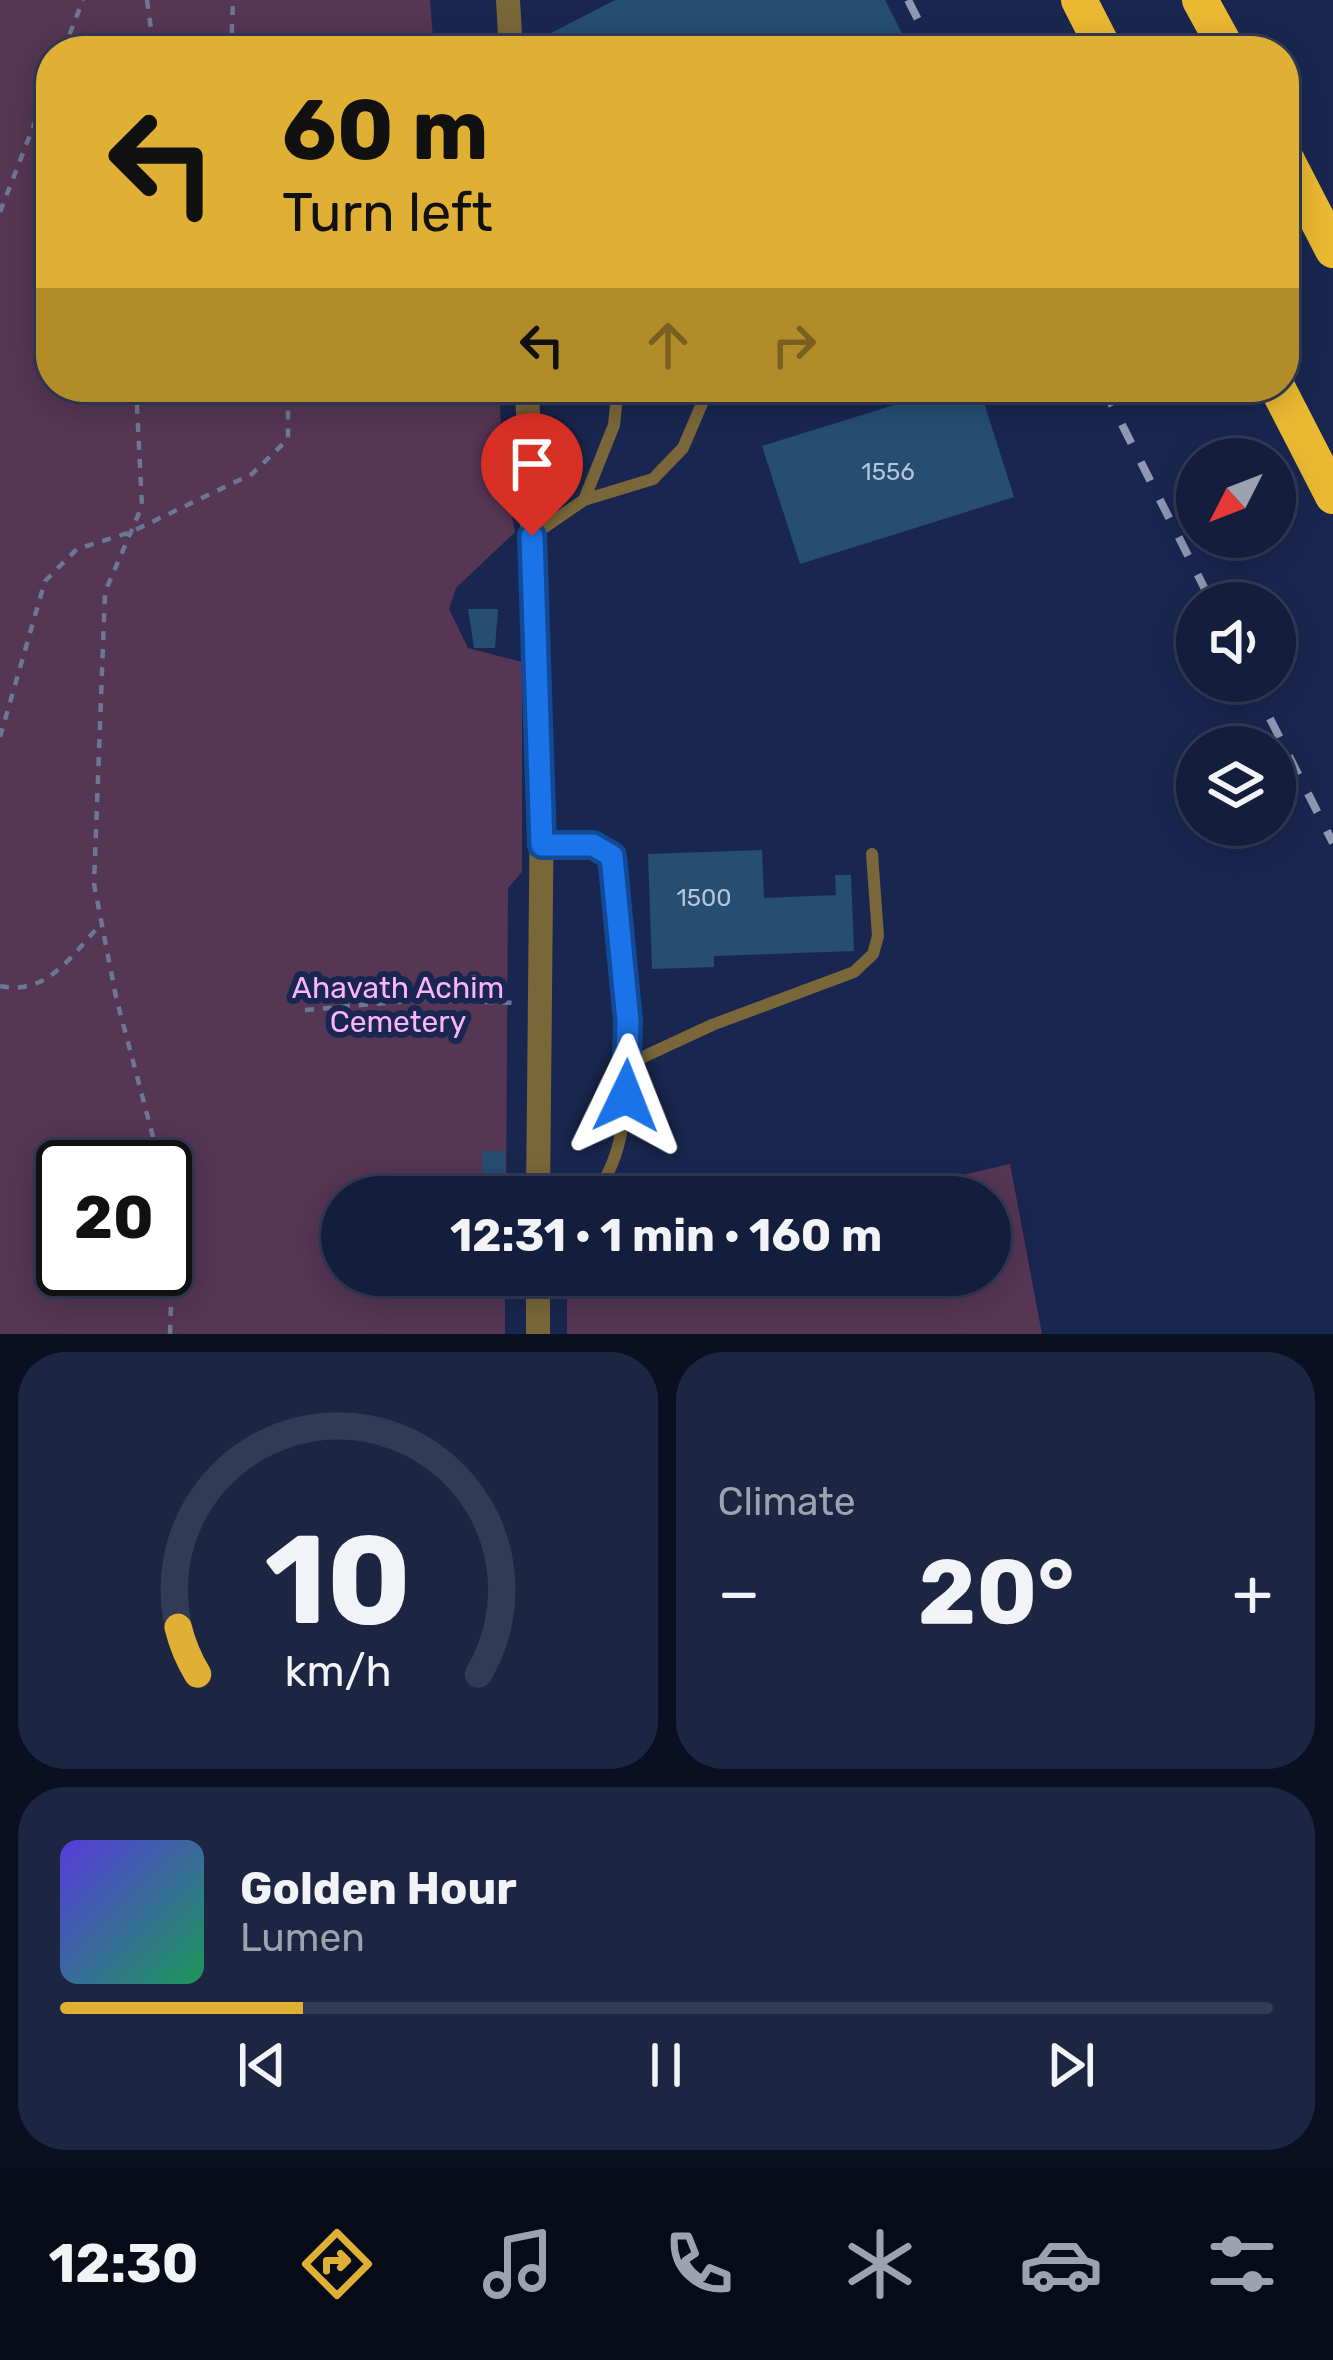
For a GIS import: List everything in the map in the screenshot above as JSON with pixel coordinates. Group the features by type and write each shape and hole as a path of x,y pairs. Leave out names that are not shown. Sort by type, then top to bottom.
{"highway":[{"path":"1079,0 1097,36"},
{"path":"1200,0 1223,36"},
{"path":"1212,0 1226,36"},
{"path":"1299,184 1333,250"},
{"path":"1285,402 1333,496"}],"street":[{"path":"508,0 510,36"},
{"path":"528,402 542,845 538,1176"},
{"path":"538,1296 538,1334"}],"lane":[{"path":"584,500 614,425 616,402"},
{"path":"532,536 584,500 653,478 683,448 703,402"},
{"path":"542,845 593,845 612,856 619,886 628,1064 619,1142 609,1176"},
{"path":"628,1064 712,1025 854,972 874,955 878,936 872,854"}],"path":[{"path":"69,36 83,0"},
{"path":"147,0 152,36"},
{"path":"232,36 233,0"},
{"path":"0,212 36,119"},
{"path":"137,402 142,506 105,592 94,884 154,1140"},
{"path":"0,736 45,580 77,549 131,532 252,474 287,439 288,402"},
{"path":"0,986 16,990 46,983 102,924"},
{"path":"304,1010 420,1000 540,1004"},
{"path":"170,1334 171,1296"}],"green space":[{"name":"Ahavath Achim Cemetery","path":"0,0 430,0 433,36 36,36 36,402 500,402 503,471 515,532 456,588 449,609 468,648 522,662 522,872 508,888 506,1176 321,1176 321,1296 505,1296 505,1334 0,1334"},
{"path":"1010,1164 1042,1334 567,1334 567,1296 1011,1296 1011,1176 958,1176"}],"building":[{"path":"615,0 885,0 903,36 552,36"},
{"path":"904,402 984,402 1014,497 800,564 762,446"},
{"path":"468,609 498,609 495,648 474,648"},
{"path":"762,850 764,898 836,895 835,875 851,875 854,951 714,956 714,967 652,969 648,854"},
{"path":"482,1151 505,1151 505,1176 483,1176"}],"railway":[{"path":"908,0 926,36"},
{"path":"1111,402 1201,582"},
{"path":"1262,702 1333,843"}],"route":[{"path":"532,536 542,845 593,845 604,847 612,856 619,886 628,1021 626,1096"}]}
